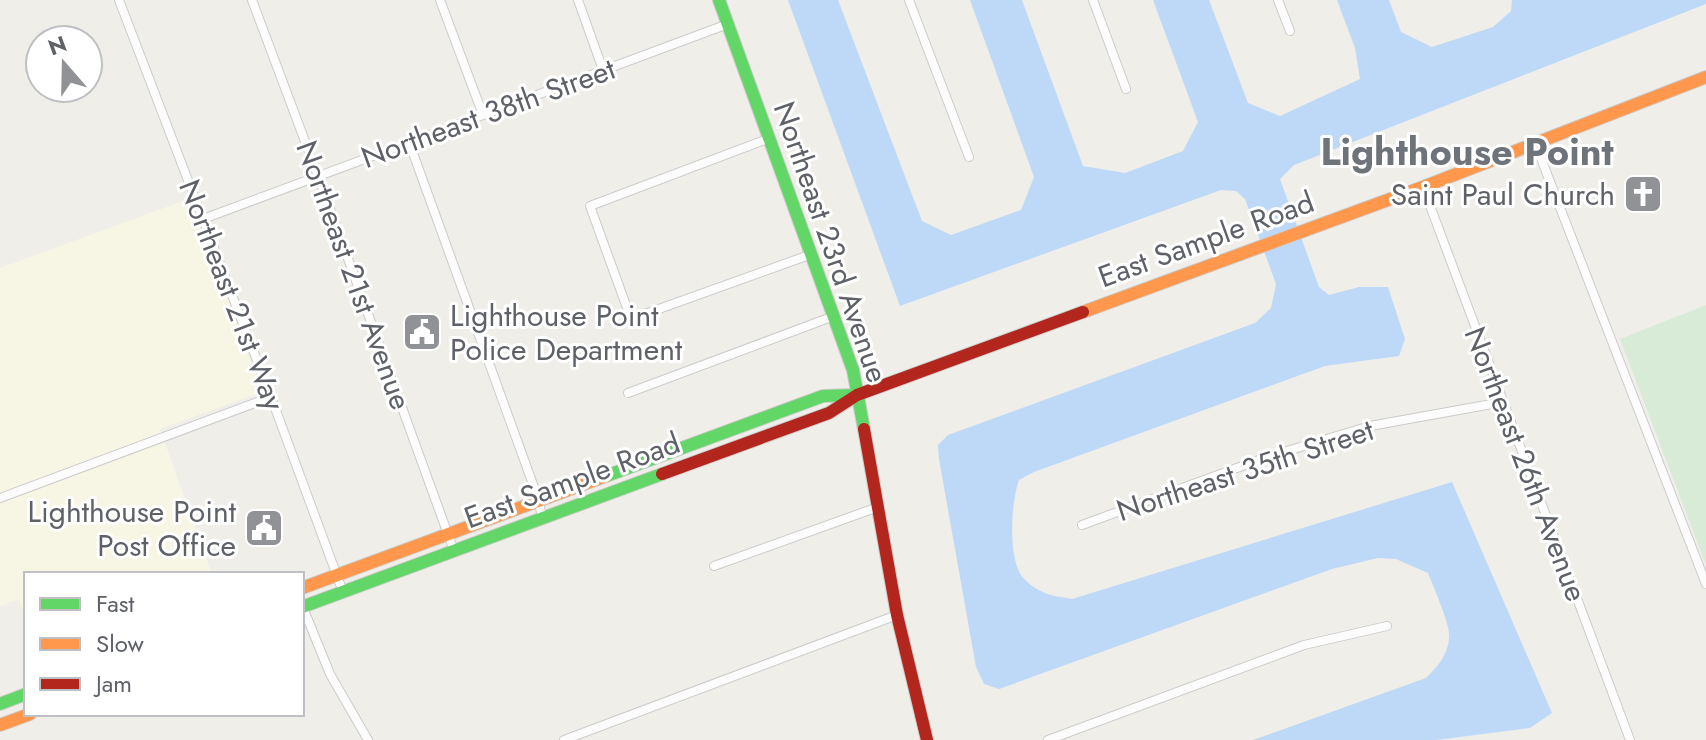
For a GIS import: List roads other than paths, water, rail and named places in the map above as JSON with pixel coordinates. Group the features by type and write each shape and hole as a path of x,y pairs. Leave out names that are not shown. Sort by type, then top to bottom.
{"street":[{"name":"Northeast 21st Way","path":"119,0 343,592"},
{"name":"Northeast 21st Avenue","path":"252,0 454,551"},
{"path":"440,0 483,115"},
{"path":"578,0 603,70"},
{"name":"Northeast 23rd Avenue","path":"719,0 853,370 897,615 923,738"},
{"path":"909,0 969,157"},
{"path":"1093,0 1126,89"},
{"path":"1278,0 1290,31"},
{"name":"Northeast 38th Street","path":"203,219 728,24"},
{"name":"East Sample Road","path":"304,605 755,441 829,413 857,395 1423,187 1706,77"},
{"path":"770,138 590,206 631,319 812,254"},
{"path":"409,142 539,501 542,519"},
{"path":"1535,143 1706,584"},
{"name":"Northeast 26th Avenue","path":"1423,187 1630,740"},
{"path":"628,393 834,316"},
{"name":"East Sample Road","path":"304,587 823,396 857,395"},
{"path":"0,498 271,397"},
{"name":"Northeast 35th Street","path":"1082,525 1264,458 1370,426 1503,402"},
{"path":"749,423 755,441"},
{"path":"714,566 878,507"},
{"path":"304,611 330,674 368,740"},
{"path":"564,740 897,615"},
{"path":"1048,740 1304,645 1387,626"},
{"path":"0,704 24,695"},
{"path":"0,725 25,716"}],"water":[{"path":"788,0 838,0 922,221 951,235 1021,210 1034,177 970,0 1022,0 1083,166 1125,173 1183,151 1198,122 1153,0 1209,0 1248,103 1280,116 1360,79 1355,48 1337,0 1389,0 1401,32 1432,47 1493,27 1511,11 1512,0 1706,0 1706,4 1294,165 1280,179 1319,287 1329,295 1359,287 1388,287 1405,339 1399,356 1325,366 1034,472 1019,480 1016,490 1013,542 1021,575 1044,593 1072,599 1452,482 1552,713 1530,728 1436,740 1253,740 1426,678 1439,664 1448,647 1449,634 1428,573 1396,559 1378,558 1332,569 999,689 984,684 976,667 938,445 948,435 1255,323 1271,308 1276,284 1245,199 1236,191 1221,190 900,306"}],"place":[{"name":"Saint Paul Church","path":"1643,194"},
{"name":"Lighthouse Point Police Department","path":"422,332"},
{"name":"Lighthouse Point Post Office","path":"264,528"}],"district":[{"name":"Lighthouse Point","path":"1467,151"}]}
